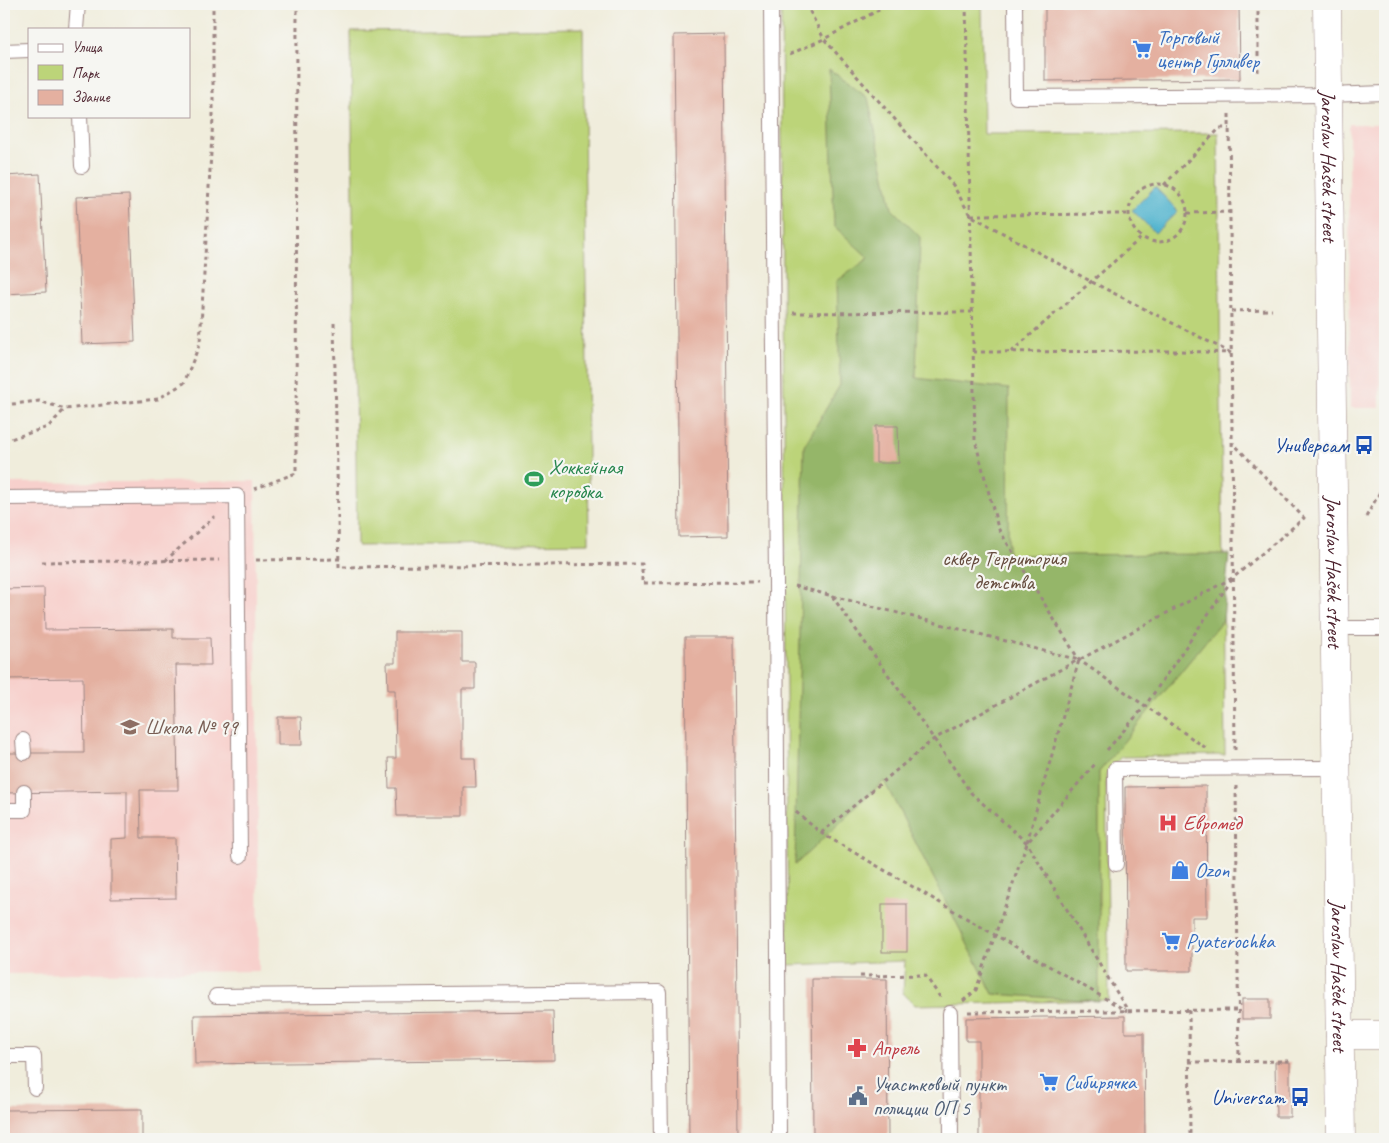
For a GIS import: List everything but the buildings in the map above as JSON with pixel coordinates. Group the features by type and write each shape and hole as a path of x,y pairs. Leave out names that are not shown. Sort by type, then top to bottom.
{"main road":[{"name":"Jaroslav Hašek street","path":"1327,4 1340,1139"},
{"path":"1340,1035 1385,1034"}],"lane":[{"path":"76,28 78,4"},
{"path":"771,4 779,1139"},
{"path":"1015,4 1016,97 1385,93"},
{"path":"4,51 28,50"},
{"path":"80,118 82,166"},
{"path":"4,498 237,496 240,856"},
{"path":"1335,628 1385,628"},
{"path":"1116,864 1115,769 1337,768"},
{"path":"4,810 24,810 24,792"},
{"path":"216,996 659,992 660,1139"},
{"path":"950,1013 950,1139"},
{"path":"4,1056 34,1056 35,1088"}],"path":[{"path":"4,405 39,401 65,409 158,400 184,384 200,342 213,118 213,4"},
{"path":"165,561 237,496 296,473 297,4"},
{"path":"806,4 824,39 952,185 970,214 1092,282 1232,353"},
{"path":"772,63 824,39 890,4"},
{"path":"950,1013 976,990 1027,843 1079,660 998,528 975,440 966,4"},
{"path":"1258,4 1258,95"},
{"path":"1229,96 1239,1062"},
{"path":"1164,185 1220,128 1229,128"},
{"path":"1157,184 1169,186 1178,192 1185,202 1187,213 1185,224 1179,233 1170,240 1159,242 1147,240 1138,234 1131,225 1129,214 1131,203 1137,193 1146,187 1157,184"},
{"path":"1187,213 1230,212"},
{"path":"970,214 1129,214"},
{"path":"1011,352 1142,237"},
{"path":"1231,311 1272,310"},
{"path":"774,313 972,312"},
{"path":"334,323 340,568 642,564 642,583 776,582 1079,660 1236,769"},
{"path":"973,352 1181,351 1232,353"},
{"path":"4,441 48,427 65,409"},
{"path":"821,833 934,739 1234,577 1304,518 1233,443"},
{"path":"1366,517 1380,492 1385,492"},
{"path":"42,562 340,559"},
{"path":"1102,756 1145,706 1234,577"},
{"path":"831,596 972,793 1027,843 1128,1011"},
{"path":"1027,843 1095,764"},
{"path":"777,795 821,833 995,936 1128,1011"},
{"path":"860,976 925,975 950,1013"},
{"path":"1189,1010 1190,1139"},
{"path":"950,1013 1238,1010"},
{"path":"1189,1062 1292,1061"}],"shaded area":[{"path":"1349,124 1385,124 1385,285 1379,286 1380,408 1350,408"},
{"name":"Школа № 99","path":"255,481 259,971 4,974 4,483"}],"green space":[{"name":"сквер Территория детства","path":"781,4 982,4 984,134 1218,133 1225,755 1121,757 1106,774 1109,1000 915,1005 903,993 905,961 788,965"},
{"path":"583,28 589,543 357,546 351,31"},
{"path":"829,69 868,98 892,209 920,237 916,378 1009,389 1008,555 1229,554 1223,620 1099,772 1099,1001 993,994 884,781 795,865 804,446 840,385 837,281 869,258 834,226"}],"water":[{"path":"1155,187 1178,211 1155,233 1132,210"}],"place":[{"name":"Торговый центр Гулливер","path":"1142,49"},
{"name":"Универсам","path":"1364,445"},
{"name":"Хоккейная коробка","path":"534,479"},
{"name":"Школа № 99","path":"130,727"},
{"name":"Евромед","path":"1168,823"},
{"name":"Ozon","path":"1180,870"},
{"name":"Pyaterochka","path":"1171,941"},
{"name":"Апрель","path":"857,1048"},
{"name":"Сибирячка","path":"1049,1082"},
{"name":"Участковый пункт полиции ОП 5","path":"858,1096"},
{"name":"Universam","path":"1300,1097"}]}
